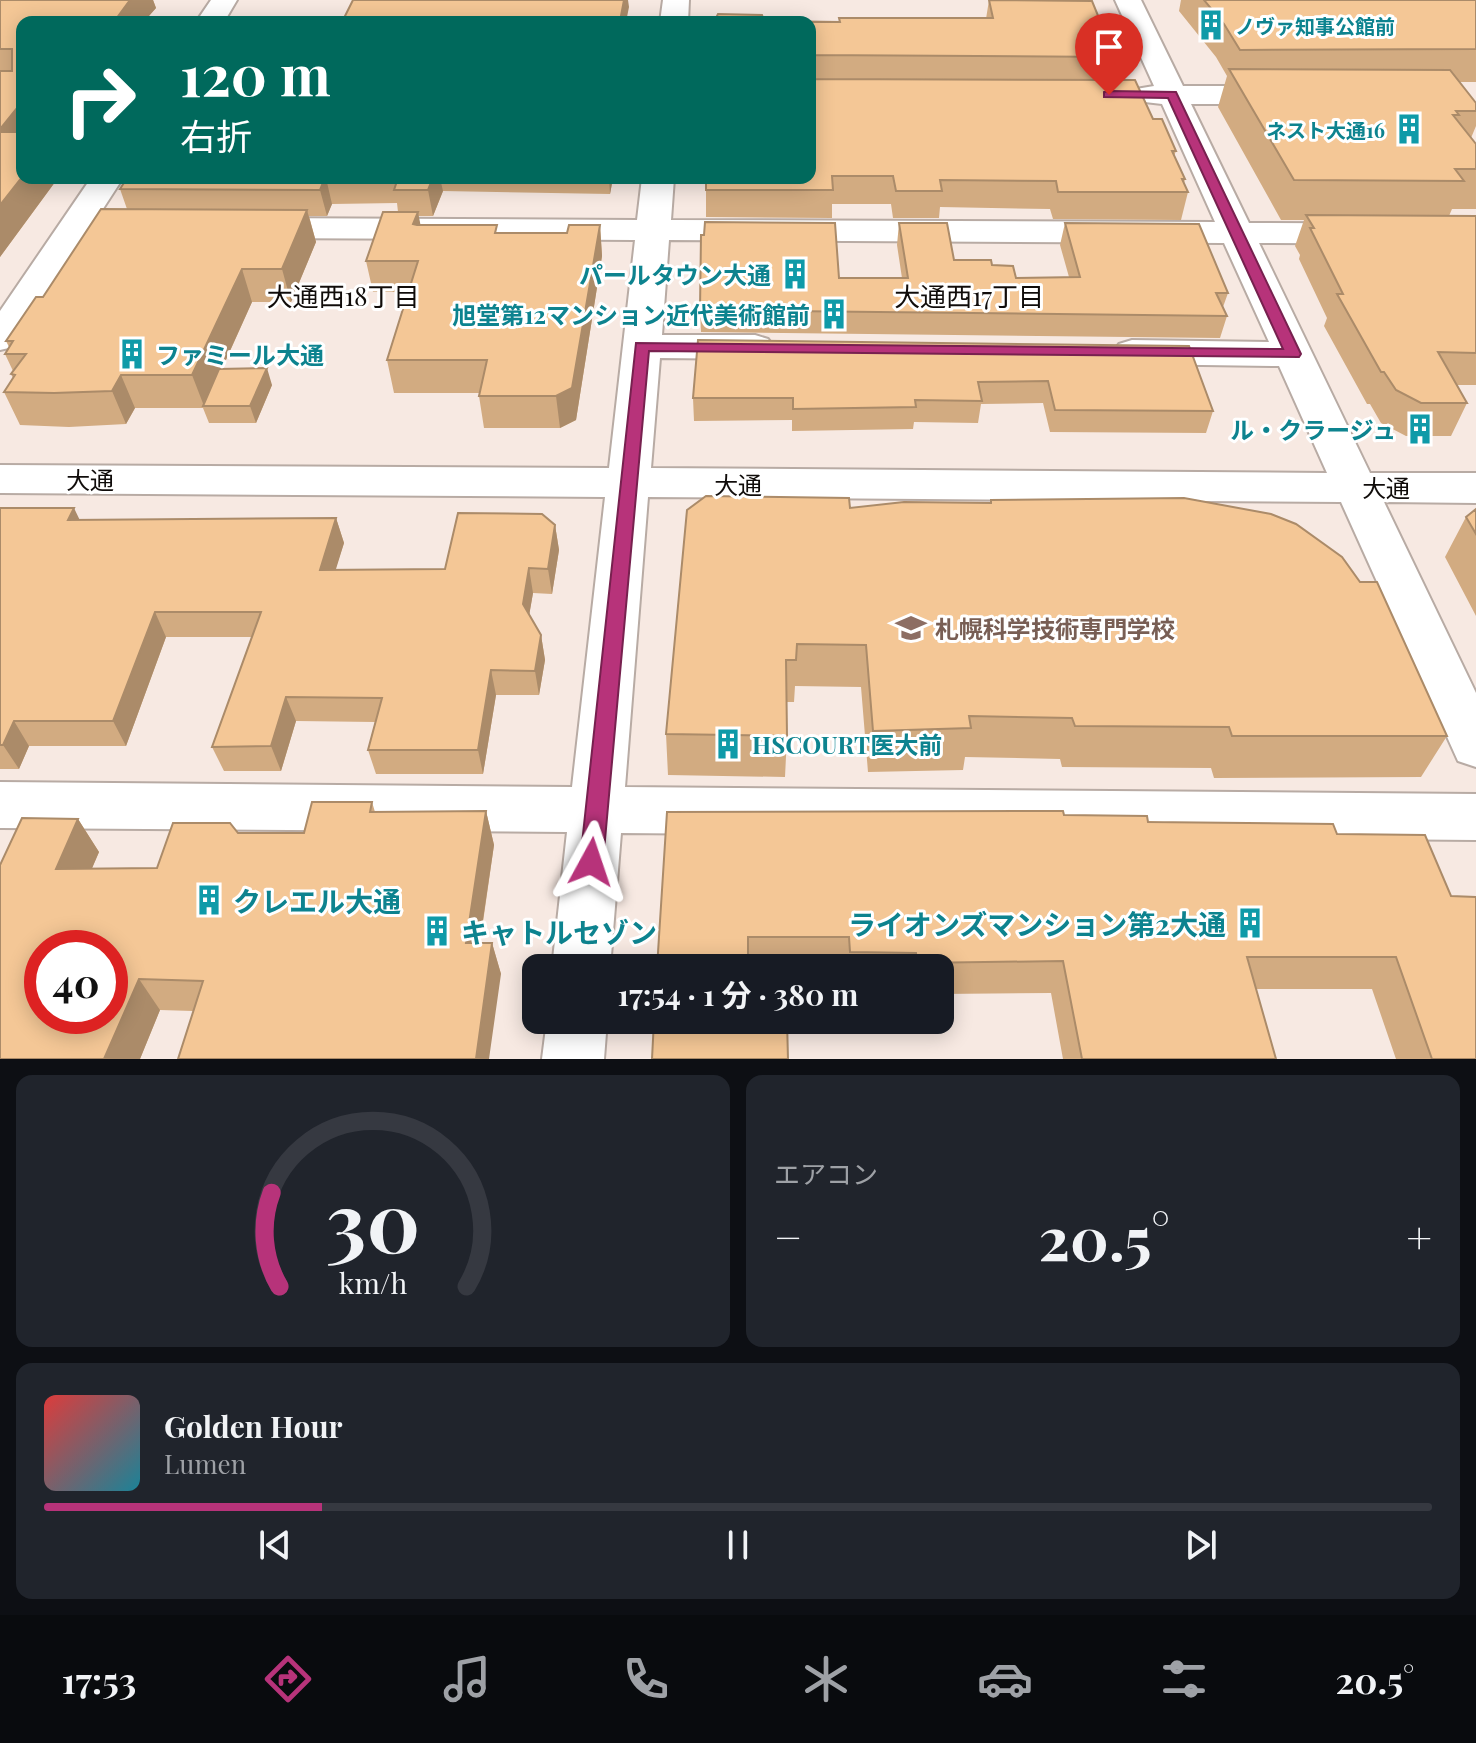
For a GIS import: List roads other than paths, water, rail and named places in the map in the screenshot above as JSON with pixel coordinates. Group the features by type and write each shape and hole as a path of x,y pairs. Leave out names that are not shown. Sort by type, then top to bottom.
{"street":[{"path":"1128,0 1476,746"},
{"path":"1123,95 1318,95"},
{"path":"0,339 103,184"},
{"path":"582,954 657,184"},
{"path":"74,228 177,228"},
{"path":"224,228 1476,234"},
{"path":"642,346 794,348"},
{"path":"1093,351 1293,354"},
{"name":"大通","path":"0,479 1476,488"},
{"path":"0,805 1476,817"},
{"path":"573,1059 576,1034"}],"place":[{"name":"ノヴァ知事公館前","path":"1211,25"},
{"name":"ネスト大通16","path":"1409,129"},
{"name":"パールタウン大通","path":"795,274"},
{"name":"旭堂第12マンション近代美術館前","path":"834,314"},
{"name":"ファミール大通","path":"132,354"},
{"name":"ル・クラージュ","path":"1420,429"},
{"name":"札幌科学技術専門学校","path":"911,628"},
{"name":"HSCOURT医大前","path":"728,744"},
{"name":"クレエル大通","path":"209,900"},
{"name":"ライオンズマンション第2大通","path":"1250,923"},
{"name":"キャトルセゾン","path":"437,931"}],"district":[{"name":"大通西18丁目","path":"343,295"},
{"name":"大通西17丁目","path":"969,295"}]}
